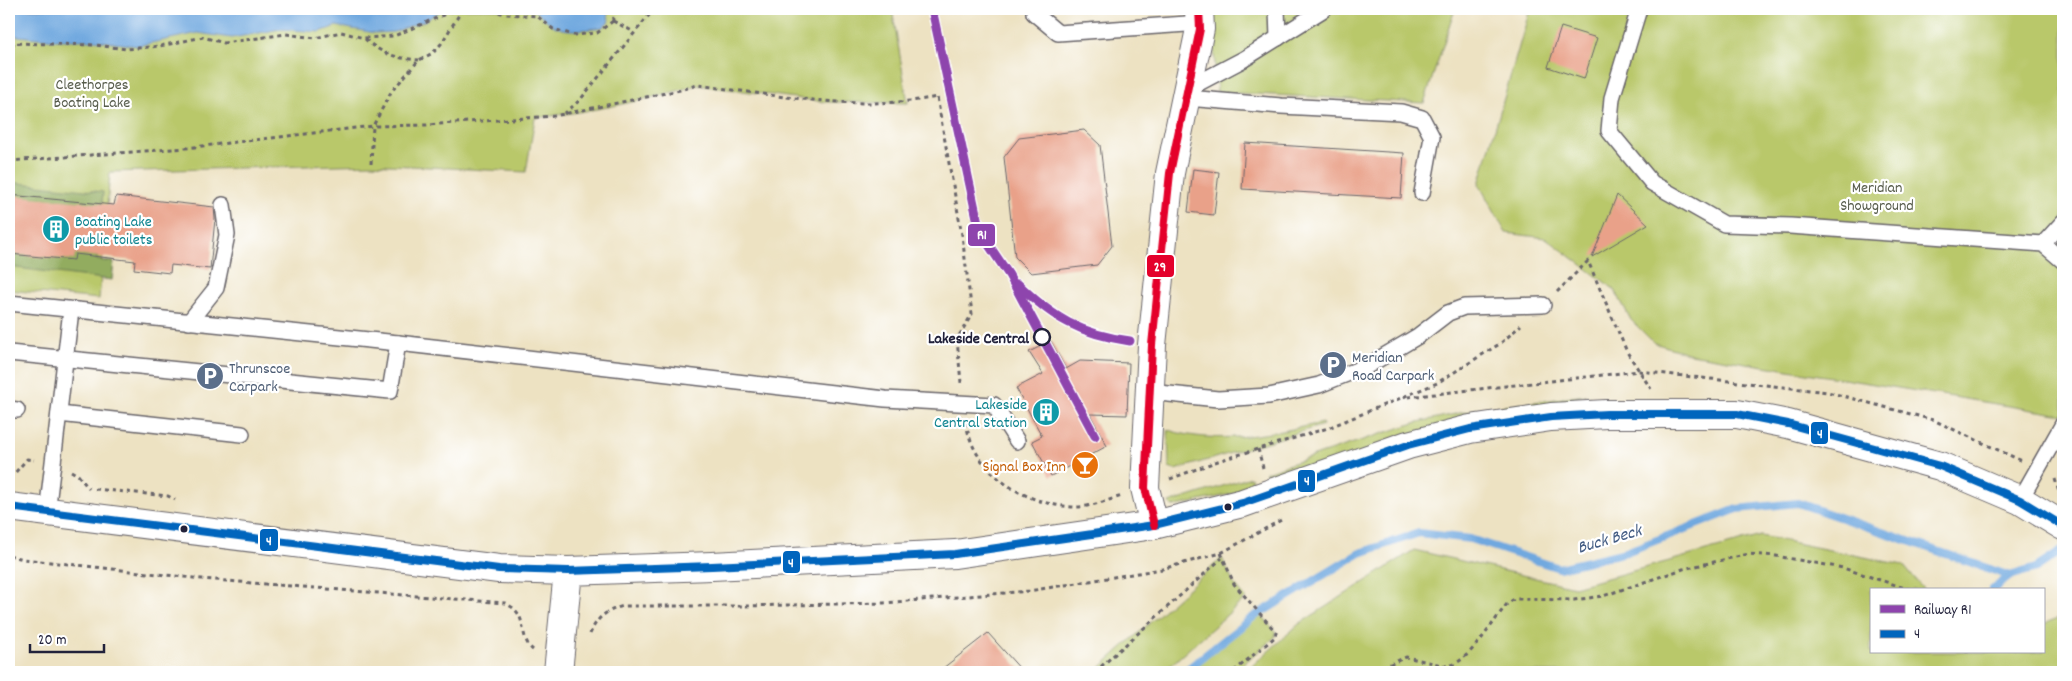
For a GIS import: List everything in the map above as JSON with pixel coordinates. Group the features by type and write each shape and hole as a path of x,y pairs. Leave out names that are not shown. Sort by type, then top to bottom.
{"street":[{"path":"1154,525 1145,488 1152,344 1170,173 1188,93 1200,16"},
{"path":"9,507 499,569 568,571 955,554 1154,525 1243,503 1408,445 1470,429 1550,417 1607,414 1737,414 1788,424 1940,466 2020,500 2063,526"},
{"path":"558,672 568,571"}],"lane":[{"path":"1034,9 1034,13 1058,33 1200,16"},
{"path":"1277,9 1278,38"},
{"path":"1188,93 1324,9"},
{"path":"1639,9 1612,98 1609,131 1652,183 1724,224 1790,226 2043,244 2063,261"},
{"path":"1188,93 1280,106 1401,112 1422,118 1432,137 1422,193"},
{"path":"189,322 216,288 227,235 222,205"},
{"path":"2043,244 2063,222"},
{"path":"9,303 398,343 885,399 994,404 1017,442"},
{"path":"1150,392 1218,400 1269,396 1319,385 1367,366 1418,336 1448,313 1464,307 1543,305"},
{"path":"47,513 71,310"},
{"path":"9,353 390,391 398,343"},
{"path":"59,414 242,434"},
{"path":"2020,500 2063,424"}],"path":[{"path":"9,43 95,45 127,49 160,46 203,37 224,43 286,34 315,38 341,32 364,38 394,36 448,13 463,9"},
{"path":"371,164 373,126 391,92 419,60 433,53 441,44 463,9"},
{"path":"483,9 506,14 537,16 552,29 574,36 597,33 613,20"},
{"path":"612,9 613,20"},
{"path":"563,115 580,100 654,9"},
{"path":"613,20 634,32"},
{"path":"364,38 377,49 396,58 419,60"},
{"path":"9,52 14,43"},
{"path":"9,161 186,148 373,126 426,125 563,115 698,85 825,102 908,103 937,97 962,235 972,314 957,339 967,434 976,454 990,472 1014,490 1060,505 1079,507 1145,488 1218,461 1328,428 1437,383 1502,343 1588,261 1627,352 1668,414"},
{"path":"9,476 14,474 27,459 53,462 78,475 87,488 168,496 180,503"},
{"path":"1276,522 1284,518"},
{"path":"1221,553 1234,584 1276,632 1275,637 1233,672"},
{"path":"1375,671 1406,657 1453,666 1467,655 1507,604 1514,599 1574,600 1603,596 1683,569 1749,554 1776,556 1843,568 1904,588"},
{"path":"1095,672 1222,558"}],"green space":[{"name":"Cleethorpes Boating Lake","path":"9,9 892,9 908,103 825,102 697,85 617,105 535,118 526,172 371,164 110,172 99,299 9,290"},
{"path":"1211,9 1455,9 1424,103 1217,92"},
{"name":"Meridian Showground","path":"1530,9 2063,9 2063,415 1691,354 1654,343 1631,320 1615,290 1546,238 1506,233 1479,184"},
{"path":"9,182 103,192 97,260 114,262 112,280 9,267"},
{"path":"1586,395 1536,411 1269,484 1266,472 1414,423 1474,410"},
{"path":"1322,423 1323,425 1175,470 1169,468 1168,430 1187,435 1226,437 1265,434"},
{"path":"1251,477 1254,489 1173,507 1169,503"},
{"path":"1761,536 1903,565 1922,588 1870,588 1870,654 2044,654 2044,624 2063,616 2063,672 1245,672 1299,624 1414,550 1574,587"},
{"path":"1222,558 1234,584 1246,598 1163,672 1095,672"},
{"path":"1258,611 1276,632 1275,637 1234,672 1187,672"}],"water":[{"path":"9,9 444,9 424,21 394,32 375,33 336,26 320,32 280,29 232,38 198,33 137,46 94,40 56,40 9,35"},
{"path":"530,9 607,9 609,21 603,27 567,30 556,27 537,12"}],"building":[{"path":"1561,27 1597,38 1584,79 1548,67"},
{"path":"1084,130 1100,145 1112,246 1097,265 1031,273 1015,257 1004,157 1019,138"},
{"path":"1245,143 1404,153 1401,198 1242,189"},
{"path":"1193,169 1219,172 1214,215 1188,212"},
{"path":"9,195 114,205 116,196 214,207 215,219 210,269 171,265 170,273 134,269 135,261 75,254 74,260 9,254"},
{"path":"1617,195 1648,224 1592,257"},
{"path":"1051,341 1066,369 1080,361 1129,363 1127,415 1090,414 1107,446 1051,476 1032,441 1042,436 1016,388 1043,374 1029,352"},
{"path":"988,633 1023,672 938,672"}],"waterway":[{"name":"Buck Beck","path":"1184,672 1252,618 1360,553 1419,533 1470,539 1559,568 1626,552 1737,509 1798,503 2010,576 2036,568 2063,550"},
{"path":"1995,588 2010,576"}],"rail line":[{"name":"R1","path":"932,9 980,232 1009,275 1095,436"},
{"name":"R1","path":"1018,284 1043,306 1068,323 1096,334 1130,341"}],"transit line":[{"name":"29","path":"1154,525 1145,488 1152,345 1170,173 1200,29 1199,9"},
{"name":"4","path":"9,507 499,569 568,571 955,554 1154,525 1243,503 1408,445 1470,429 1551,417 1607,414 1737,414 1788,424 1940,466 2020,500 2063,526"}],"place":[{"name":"Boating Lake public toilets","path":"56,229"},
{"name":"Lakeside Central","path":"1042,337"},
{"name":"Meridian Road Carpark","path":"1333,365"},
{"name":"Thrunscoe Carpark","path":"210,376"},
{"name":"Lakeside Central Station","path":"1046,412"},
{"name":"Signal Box Inn","path":"1085,465"}]}
